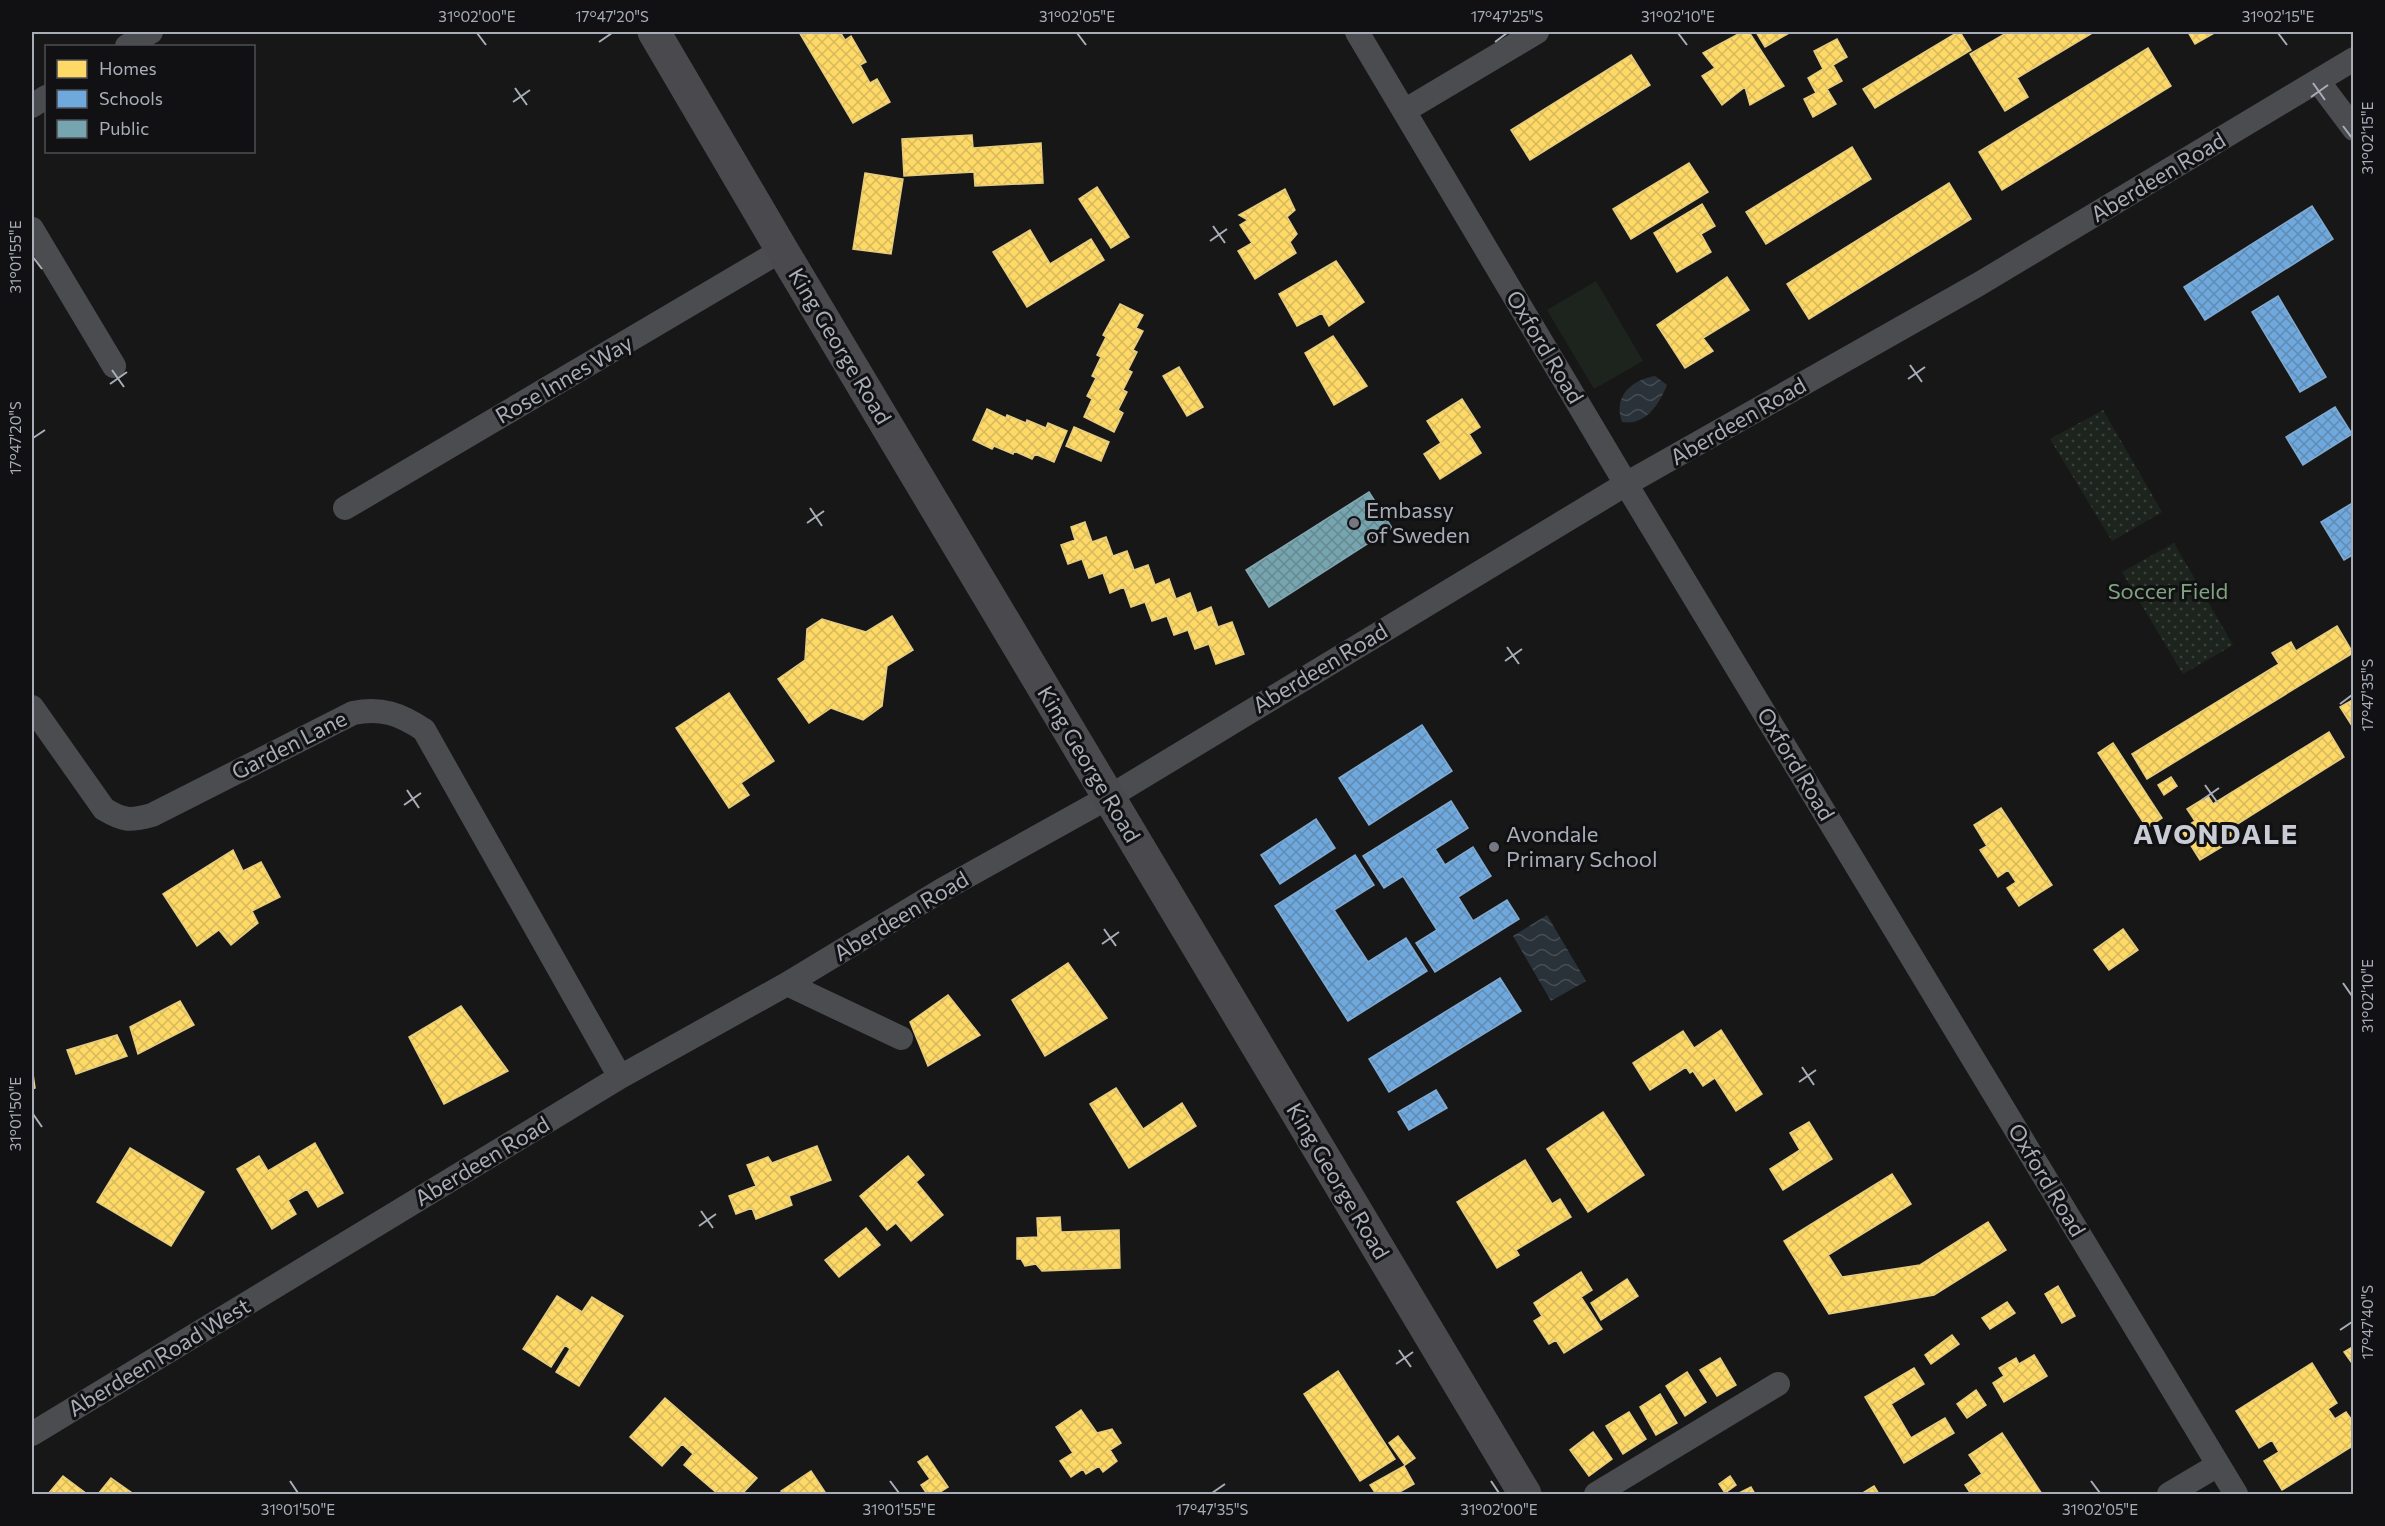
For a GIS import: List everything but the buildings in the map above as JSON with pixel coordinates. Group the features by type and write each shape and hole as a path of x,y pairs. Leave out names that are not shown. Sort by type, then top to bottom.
{"main road":[{"name":"King George Road","path":"654,32 1526,1494"}],"street":[{"path":"129,45 151,32"},
{"name":"Oxford Road","path":"1357,32 1626,484 2236,1494"},
{"path":"1404,111 1538,32"},
{"name":"Aberdeen Road","path":"287,1280 620,1077 788,984 942,890 1109,797 1626,484 1979,284 2354,59"},
{"path":"2318,81 2354,129"},
{"path":"32,106 45,98"},
{"path":"32,229 114,366"},
{"name":"Rose Innes Way","path":"345,507 782,250"},
{"name":"Garden Lane","path":"32,707 104,809 118,817 132,820 152,815 353,713 370,709 388,711 406,718 424,730 620,1077"},
{"path":"788,984 902,1038"},
{"name":"Aberdeen Road West","path":"32,1434 287,1280"},
{"path":"1596,1494 1778,1384"},
{"path":"2169,1494 2218,1465"}],"green space":[{"path":"1596,281 1643,361 1594,389 1547,310"},
{"name":"Soccer Field","path":"2103,410 2162,512 2112,541 2050,439"},
{"name":"Soccer Field","path":"2174,543 2233,645 2183,674 2122,572"}],"water":[{"path":"1655,376 1667,385 1655,407 1638,421 1622,422 1620,405 1626,391 1638,381"},
{"path":"1547,915 1586,981 1551,1001 1513,936"}],"place":[{"name":"Embassy of Sweden","path":"1354,523"},
{"name":"Avondale Primary School","path":"1494,847"}],"district":[{"name":"AVONDALE","path":"2216,834"}]}
